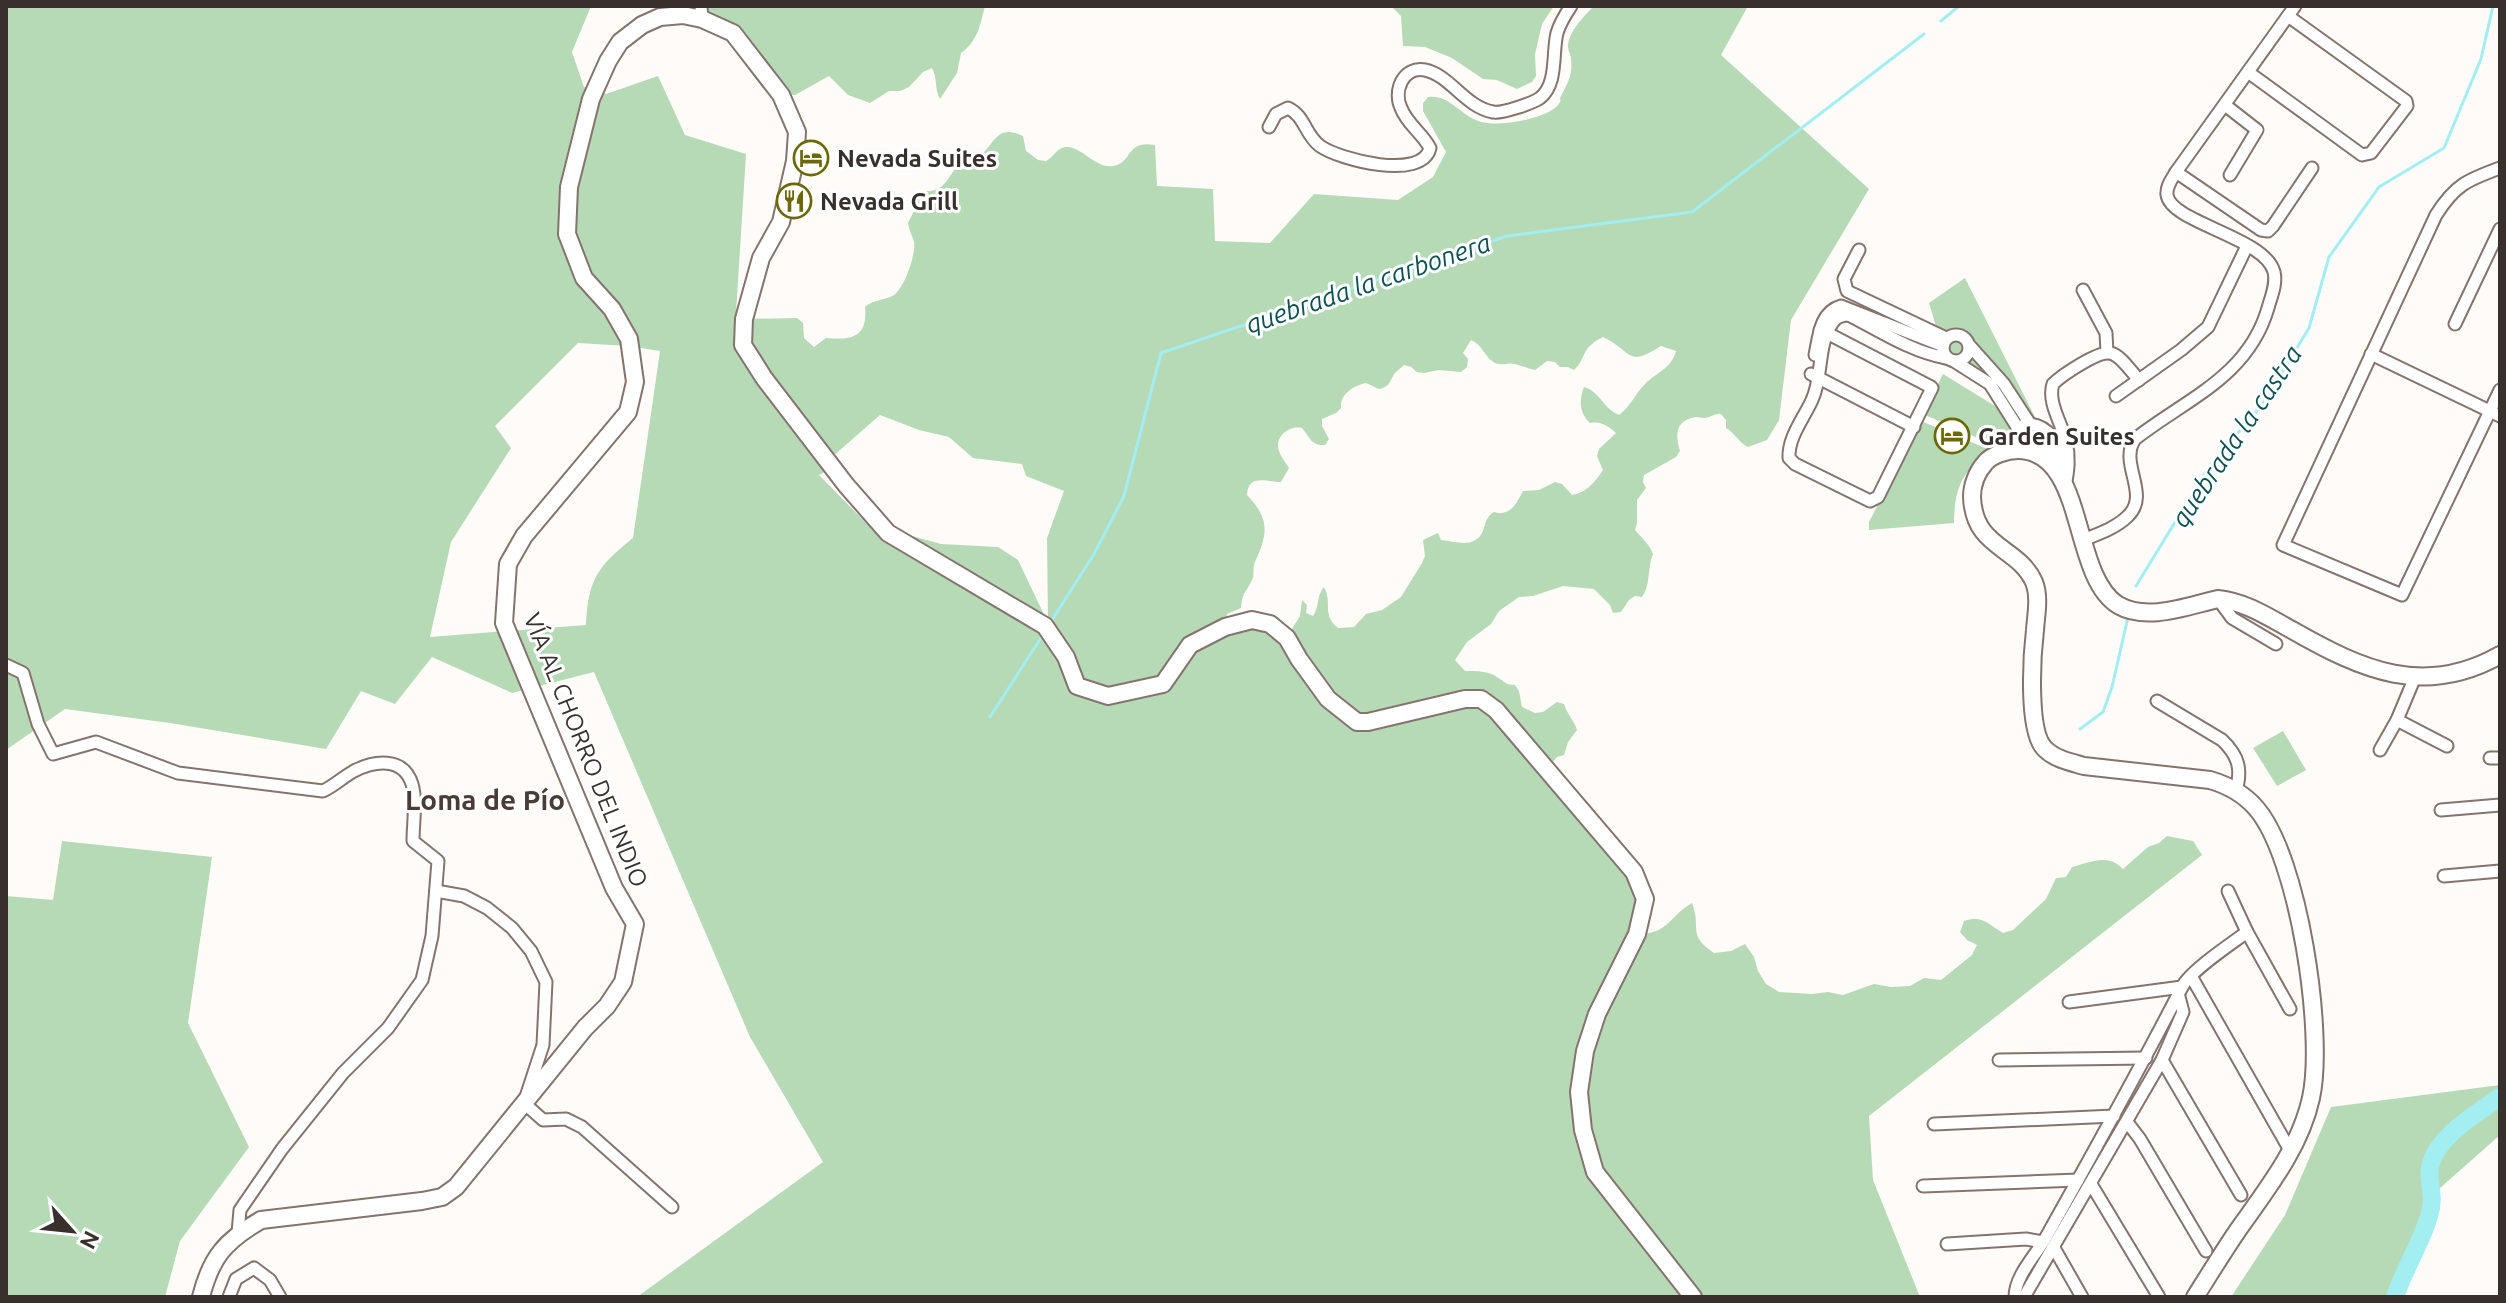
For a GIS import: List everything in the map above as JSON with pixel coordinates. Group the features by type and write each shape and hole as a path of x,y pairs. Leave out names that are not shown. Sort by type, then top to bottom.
{"street":[{"path":"1269,127 1276,114 1288,108 1301,116 1318,145 1344,158 1360,163 1405,165 1419,162 1430,148 1401,110 1398,91 1403,78 1414,71 1427,71 1468,101 1492,112 1535,101 1551,82 1560,22 1571,6"},
{"path":"2083,540 2108,530 2129,515 2133,508 2137,493 2128,455 2135,439 2230,371 2258,337 2274,286 2275,275 2269,262 2247,246 2185,214 2170,203 2167,189 2176,172 2225,105 2248,72 2292,11 2406,101 2407,106 2371,153 2362,155 2248,72"},
{"name":"VÍA AL CHORRO DEL INDIO","path":"201,1297 207,1273 220,1250 238,1233 261,1220 422,1201 442,1197 456,1187 585,1028 607,1006 623,982 635,924 614,888 504,623 508,564 524,536 628,412 635,382 629,339 612,309 584,278 567,234 569,187 591,99 620,42 642,25 660,17 702,12 733,33 781,95 797,132 795,161 781,222 761,258 744,319 743,345 764,378 846,485 888,533 1045,626 1066,657 1077,686 1108,696 1163,684 1190,645 1225,627 1252,620 1270,624 1287,638 1328,699 1357,722 1465,699 1481,699 1496,710 1634,872 1645,899 1637,934 1597,1014 1585,1051 1579,1092 1583,1130 1595,1172 1693,1297"},
{"path":"2225,105 2257,130 2230,175"},
{"path":"2176,172 2261,230 2268,231 2312,168"},
{"path":"2500,168 2471,179 2449,194 2436,215 2283,545 2402,595 2495,414 2500,390"},
{"path":"2455,324 2500,229"},
{"path":"2116,396 2208,327 2247,246"},
{"path":"1859,250 1844,279 1847,291 1947,351 1990,384 2022,429 2044,442 2094,574 2115,603 2130,611 2148,613 2218,599 2241,604 2361,665 2415,677 2432,678 2462,672 2500,655"},
{"path":"2083,290 2106,333 2107,353"},
{"path":"1824,332 1933,390 1878,497 1870,501 1795,464 1789,458 1790,444 1807,407 1805,399 1814,375 1824,319 1832,309 1841,306 1929,353 1947,351 1966,358 1970,346"},
{"path":"1947,351 1954,335 1962,336 2004,384 2022,429 2014,450"},
{"path":"2057,475 2070,463 2067,443 2051,397 2056,381 2107,353 2119,358 2139,380"},
{"path":"2371,354 2495,414"},
{"path":"1814,375 1914,427"},
{"path":"2057,475 2028,450 2014,450 1986,460 1972,490 1975,515 1985,536 2026,570 2034,583 2038,600 2033,717 2038,740 2043,748 2065,761 2084,766 2210,780 2236,791 2256,808 2272,834 2298,915 2308,976 2315,1064 2311,1098 2291,1152 2195,1297"},
{"path":"2218,599 2232,618 2276,644"},
{"path":"6,665 23,673 38,724 53,754 96,742 178,773 323,791 352,772 379,762 390,762 404,772 411,783 413,841 438,861 432,936 422,980 388,1028 343,1073 282,1149 240,1210 238,1233"},
{"path":"2380,750 2415,677"},
{"path":"2157,701 2222,740 2231,749 2240,769 2236,791"},
{"path":"2397,720 2447,746"},
{"path":"2441,810 2500,805"},
{"path":"2444,876 2500,871"},
{"path":"436,891 464,896 487,908 512,928 531,951 546,982 543,1045 524,1103 543,1120 566,1119 582,1127 672,1207"},
{"path":"2228,891 2290,1009"},
{"path":"2024,1297 2078,1180 2171,1008 2191,976 2247,932"},
{"path":"2191,976 2291,1152"},
{"path":"2069,1002 2181,992"},
{"path":"2015,1297 2016,1286 2091,1184 2162,1060 2183,1012 2181,992"},
{"path":"1999,1060 2146,1058"},
{"path":"2162,1060 2241,1195"},
{"path":"1934,1124 2114,1116"},
{"path":"2127,1122 2206,1251"},
{"path":"1923,1186 2078,1180"},
{"path":"2091,1184 2159,1297"},
{"path":"1947,1244 2026,1239 2049,1245 2082,1297"},
{"path":"229,1297 236,1279 254,1268 270,1280 280,1297"}],"green space":[{"path":"6,6 591,6 572,52 584,87 606,94 658,76 685,135 746,154 736,313 744,319 797,318 803,323 804,338 814,347 826,338 856,335 864,325 865,307 898,291 906,278 913,254 914,242 908,223 915,202 927,191 941,187 957,167 977,158 1001,134 1007,132 1023,136 1026,151 1038,160 1046,161 1066,147 1106,166 1124,161 1139,146 1155,145 1157,186 1213,189 1215,241 1270,243 1314,194 1398,200 1433,177 1446,152 1423,111 1423,103 1428,97 1442,98 1484,123 1519,121 1552,110 1558,105 1571,74 1568,47 1571,36 1594,6 1748,6 1721,55 1869,189 1791,320 1779,420 1767,440 1748,447 1726,428 1726,420 1721,414 1696,417 1680,425 1677,439 1680,451 1676,457 1644,475 1646,488 1637,500 1635,530 1653,554 1642,597 1635,596 1621,612 1613,613 1610,605 1594,589 1563,586 1533,596 1519,597 1499,611 1491,624 1467,642 1455,660 1465,671 1490,674 1515,685 1522,707 1535,713 1543,712 1557,702 1564,704 1577,730 1568,742 1564,755 1551,764 1634,872 1645,899 1638,934 1663,928 1692,903 1700,941 1714,953 1731,951 1745,944 1766,984 1779,992 1843,995 1874,984 1910,986 1924,978 1941,980 1972,955 1977,945 1960,932 1964,921 1980,920 2003,933 2013,930 2046,899 2056,878 2066,877 2072,867 2105,860 2123,869 2148,847 2167,836 2193,841 2202,855 1869,1116 1873,1180 1920,1297 637,1297 823,1162 750,1037 594,672 512,693 432,657 395,704 361,691 326,749 65,709 6,750","holes":["1603,337 1635,357 1661,346 1676,351 1667,366 1645,384 1619,415 1584,387 1581,406 1586,419 1616,433 1599,449 1597,456 1603,470 1586,489 1572,495 1562,484 1555,482 1539,490 1523,491 1510,510 1490,515 1482,533 1474,541 1441,540 1438,533 1423,540 1425,556 1401,597 1382,610 1366,614 1354,627 1338,628 1333,623 1328,613 1324,587 1313,616 1306,613 1307,605 1302,600 1300,616 1287,637 1252,620 1225,627 1227,614 1241,608 1253,578 1264,535 1263,519 1247,495 1248,488 1259,480 1281,482 1289,468 1278,446 1284,433 1293,428 1302,428 1314,442 1325,445 1329,439 1322,419 1336,413 1345,395 1352,389 1366,383 1379,389 1385,387 1404,365 1424,373 1439,370 1461,372 1467,367 1468,359 1463,353 1471,340 1498,364 1513,364 1535,370 1547,361 1574,370 1590,345","578,343 660,351 633,538 611,557 597,575 589,596 586,625 430,637 451,542 511,448 495,426","880,415 919,430 949,437 973,458 1022,464 1026,476 1064,491 1047,538 1048,623 1018,560 998,547 941,544 866,523 819,475 834,467 832,457"]},
{"path":"707,6 985,6 975,38 961,53 957,73 940,99 932,68 923,72 909,87 889,91 870,103 848,95 829,76 795,95 781,95 733,33 708,19"},
{"path":"1391,6 1554,6 1542,24 1535,54 1536,76 1532,82 1517,89 1497,80 1483,79 1452,58 1425,47 1403,46 1401,16"},
{"path":"1965,278 2053,453 2042,450 2016,408 1948,366 1929,303"},
{"path":"1943,374 2008,414 2028,448 2005,450 1923,414"},
{"path":"1921,421 1990,450 1973,465 1962,481 1954,523 1869,530 1869,522"},
{"path":"2283,731 2306,770 2277,786 2253,748"},
{"path":"62,841 212,857 188,1023 249,1147 180,1241 165,1297 6,1297 6,896 53,900"},
{"path":"2500,1085 2500,1135 2431,1196 2411,1239 2404,1297 2231,1297 2285,1215 2331,1107"}],"waterway":[{"name":"quebrada la carbonera","path":"1941,21 1959,6"},
{"name":"quebrada la castra","path":"2136,586 2210,465 2263,404 2309,328 2329,257 2379,187 2444,148 2481,59 2493,6"},
{"name":"quebrada la carbonera","path":"1050,623 1094,554 1124,496 1161,353 1507,236 1692,212 1924,34"},
{"name":"quebrada la castra","path":"2080,729 2103,712 2128,617"},
{"name":"quebrada la carbonera","path":"990,717 1044,633"},
{"path":"2395,1297 2429,1216 2432,1202 2429,1173 2434,1156 2449,1136 2469,1118 2500,1097"}],"place":[{"name":"Nevada Suites","path":"811,158"},
{"name":"Nevada Grill","path":"794,201"},
{"name":"Garden Suites","path":"1952,436"}],"district":[{"name":"Loma de Pío","path":"485,799"}]}
